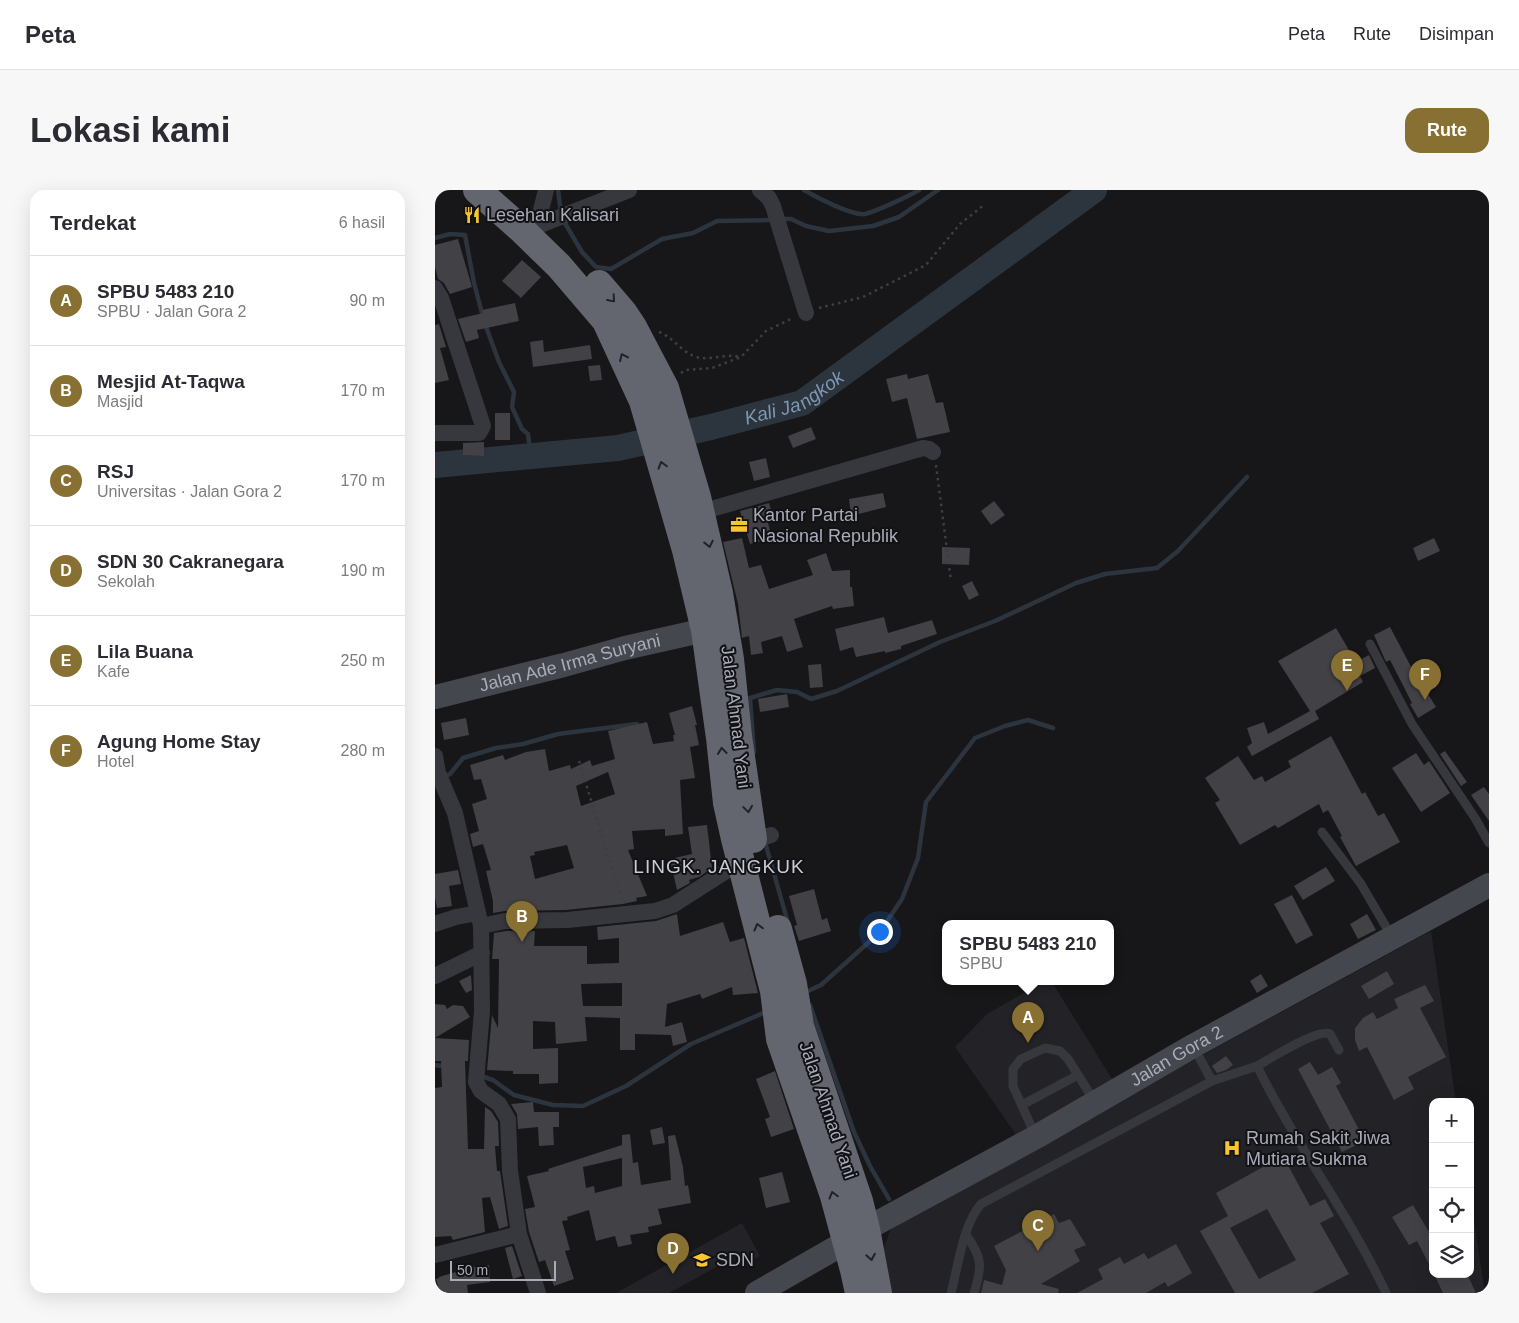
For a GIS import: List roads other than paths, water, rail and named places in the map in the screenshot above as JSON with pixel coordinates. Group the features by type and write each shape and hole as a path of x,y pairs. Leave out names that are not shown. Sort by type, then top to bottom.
{"highway":[{"path":"477,190 559,266 606,321 654,394"},
{"name":"Jalan Ahmad Yani","path":"503,190 551,220 581,265 623,312 636,331 654,394 719,593 730,659 739,746 774,949 784,988 794,1045 859,1201 856,1235 878,1293"},
{"path":"691,507 686,550 705,630 727,803 756,845"},
{"path":"856,1235 854,1270 859,1293"}],"street":[{"path":"546,190 551,220 629,190"},
{"path":"760,190 769,198 773,206 807,313"},
{"path":"435,288 441,298 439,311 483,426 479,433 435,433"},
{"path":"691,507 923,448 933,452"},
{"name":"Jalan Ade Irma Suryani","path":"435,697 625,648 705,630"},
{"path":"435,756 439,780 455,813 479,919 482,1011 476,1074 481,1091 499,1104 508,1119 510,1171 519,1234 539,1293"},
{"path":"435,924 456,917 505,921 567,920 655,911 673,905 734,866 756,845"},
{"name":"Jalan Gora 2","path":"757,1293 856,1235 1036,1137 1193,1046 1489,884"},
{"path":"435,976 481,953"},
{"path":"435,1255 519,1234"}],"lane":[{"path":"1370,644 1412,724 1475,818 1489,843"},
{"path":"1321,832 1361,884 1392,937"},
{"path":"951,1293 966,1235 975,1211 981,1204 1212,1081 1257,1066 1289,1048 1323,1033 1330,1034 1339,1050"},
{"path":"1193,1046 1212,1081"},
{"path":"1036,1137 1013,1086 1013,1070 1021,1059 1045,1048 1060,1051 1079,1075 1095,1102"},
{"path":"1257,1066 1294,1135 1363,1249 1386,1293"},
{"path":"1021,1105 1079,1075"},
{"path":"966,1235 975,1247 979,1261 980,1273 974,1293"}],"waterway":[{"path":"558,190 561,213"},
{"path":"804,190 843,209 859,214 877,210 919,190"},
{"path":"781,219 791,219 806,226 829,231 873,226 899,217 938,190"},
{"name":"Kali Jangkok","path":"435,465 618,448 711,427 802,403 1094,190"},
{"path":"563,220 582,252 596,267 611,269 662,239 693,233 717,221 774,220"},
{"path":"435,238 450,234 465,235 474,283 483,317"},
{"path":"485,324 499,362 514,392 512,407 522,429 528,434 531,457"},
{"path":"754,752 750,698 777,690 797,692 811,699 837,691 940,642 995,621 1076,583 1105,574 1157,568 1178,551 1247,477"},
{"path":"804,993 821,985 879,933 902,899 918,858 926,802 975,738 1005,726 1028,720 1053,728"},
{"path":"443,777 450,774 463,758 496,748 523,744 558,734 637,724"},
{"path":"765,842 788,923"},
{"path":"810,1005 854,1132 870,1166 889,1199"},
{"path":"481,1076 493,1080 514,1095 553,1105 583,1106 626,1086 691,1044 768,1011"},
{"path":"435,1065 447,1067"}],"place":[{"name":"Lesehan Kalisari","path":"472,215"},
{"name":"Kantor Partai Nasional Republik","path":"739,525"},
{"name":"Lila Buana","path":"1347,691"},
{"name":"Agung Home Stay","path":"1425,700"},
{"name":"Mesjid At-Taqwa","path":"522,942"},
{"name":"SPBU 5483 210","path":"1028,1043"},
{"name":"Rumah Sakit Jiwa Mutiara Sukma","path":"1232,1148"},
{"name":"RSJ","path":"1038,1251"},
{"name":"SDN","path":"702,1260"},
{"name":"SDN 30 Cakranegara","path":"673,1274"}],"district":[{"name":"LINGK. JANGKUK","path":"719,866"}]}
